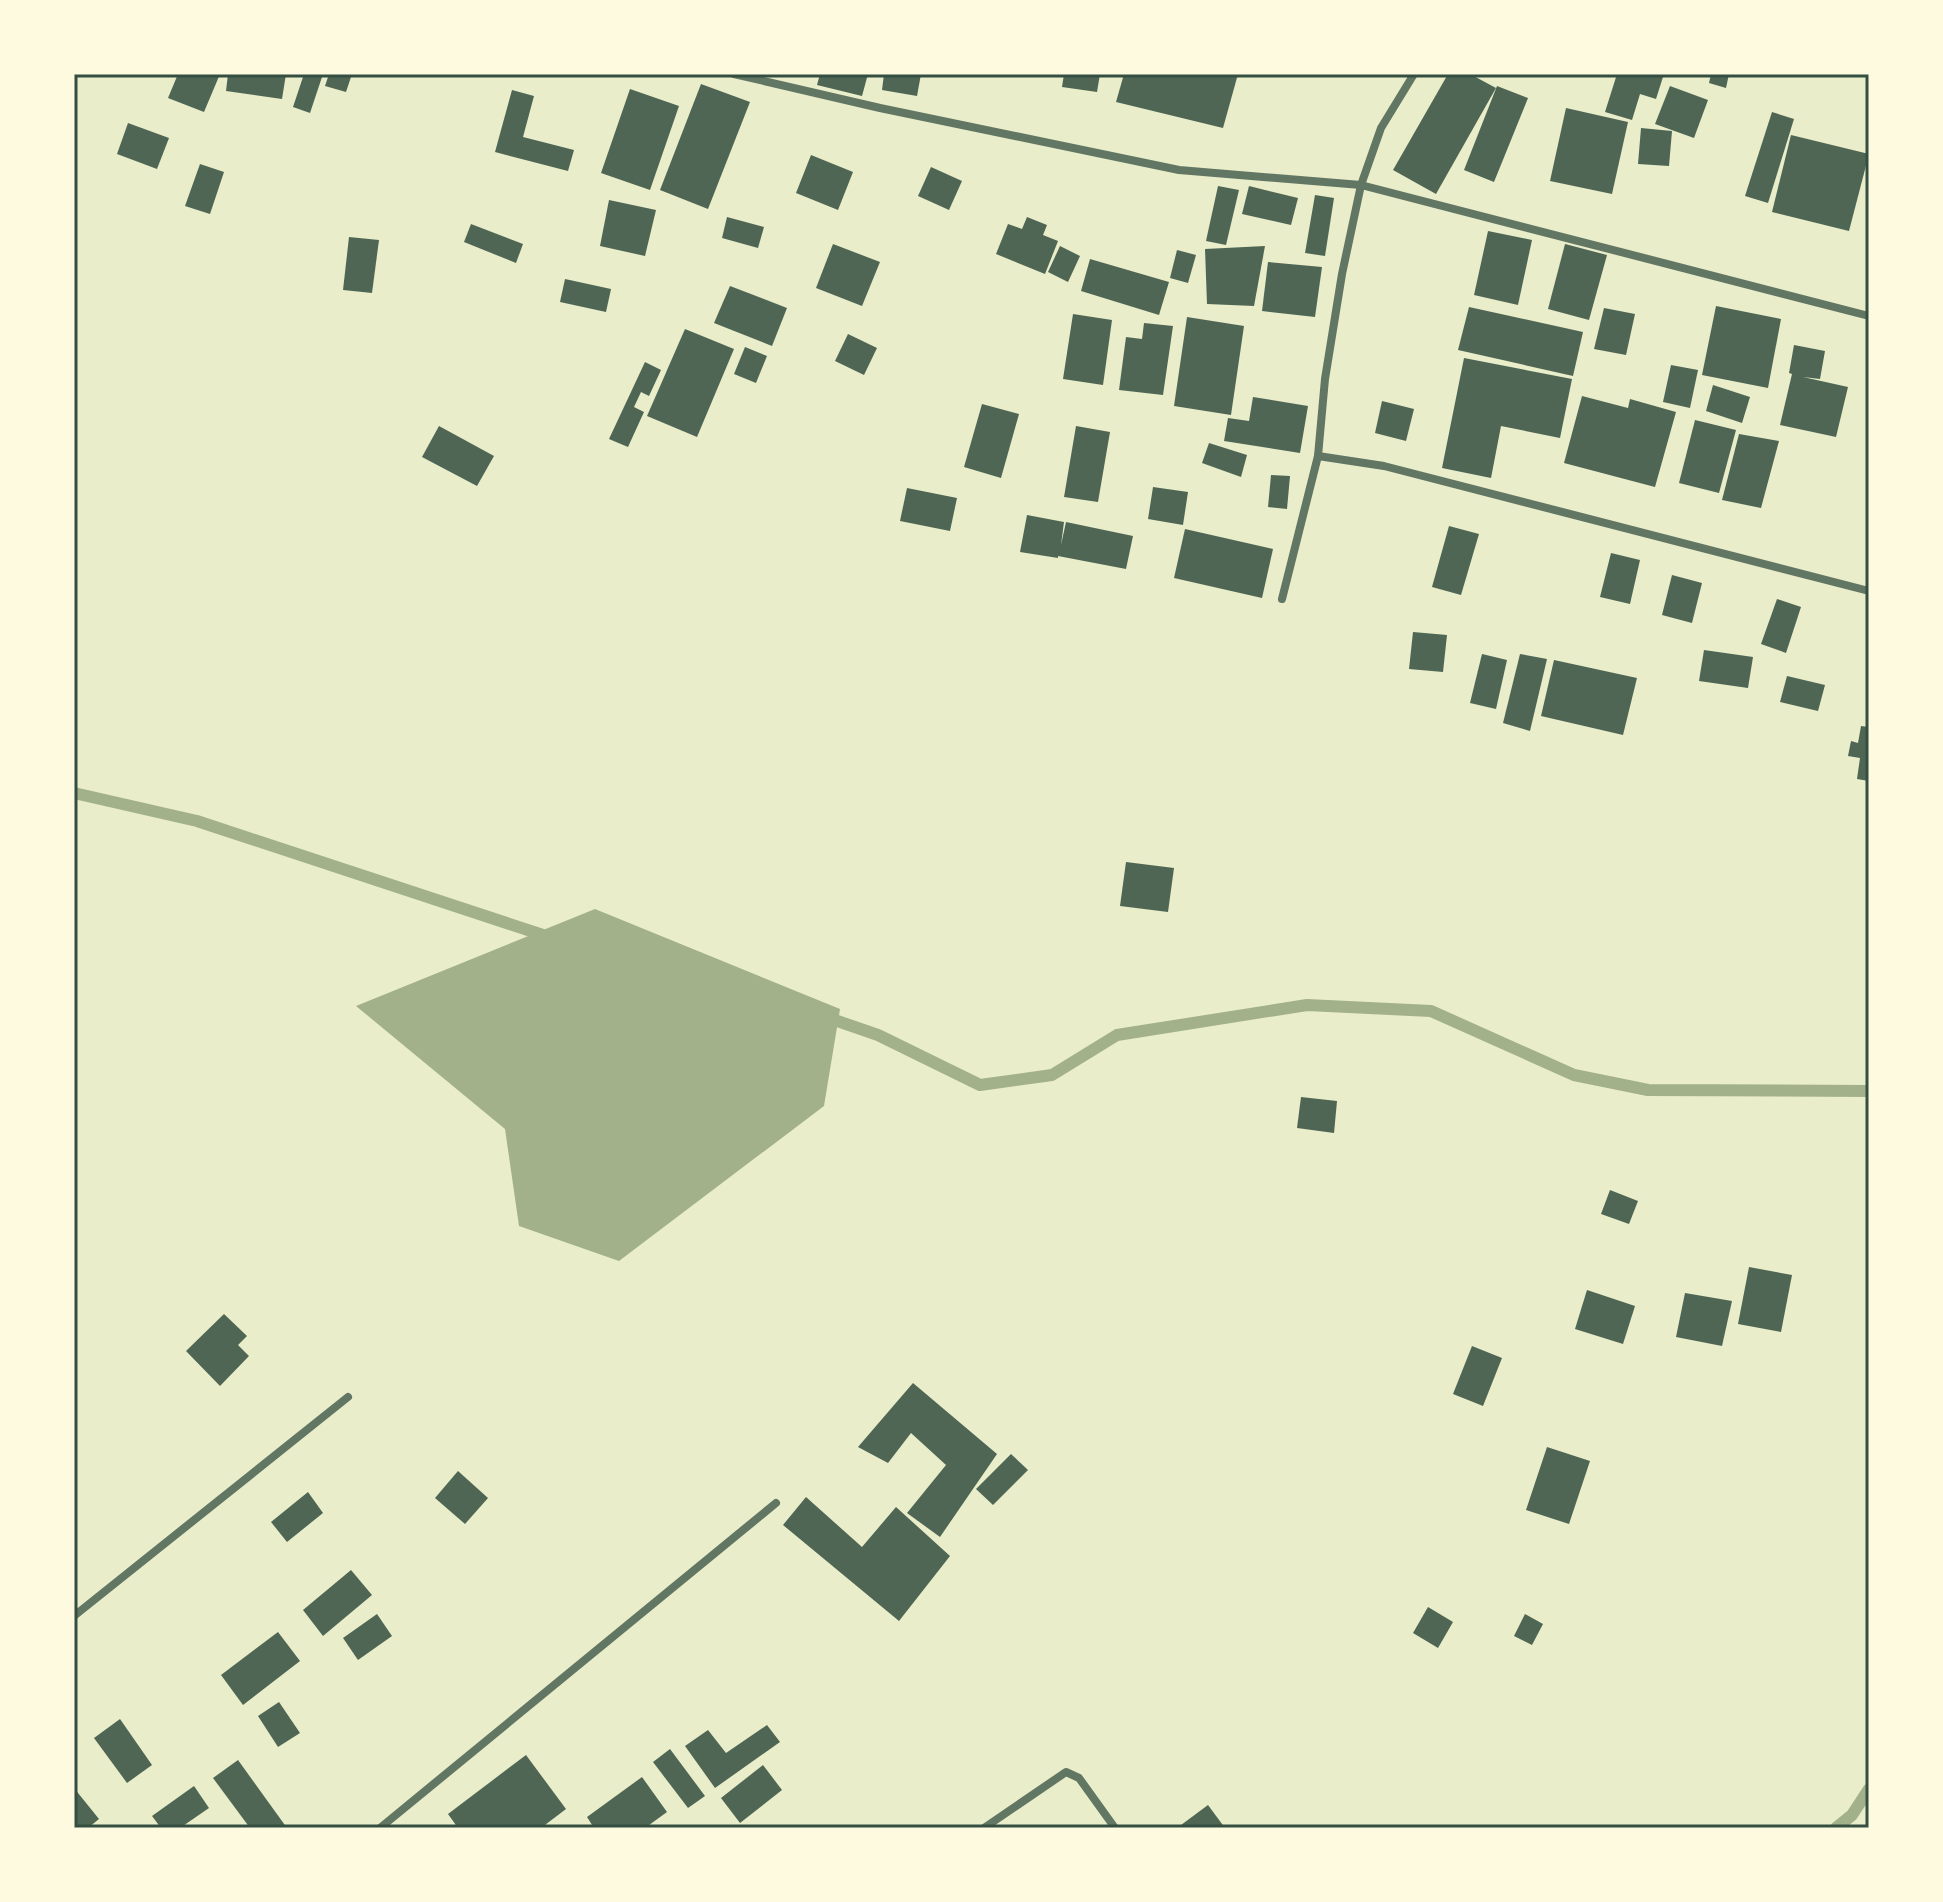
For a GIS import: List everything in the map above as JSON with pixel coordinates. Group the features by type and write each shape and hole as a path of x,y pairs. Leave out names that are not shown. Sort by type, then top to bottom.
{"street":[{"path":"734,74 880,108 1179,170 1361,185 1869,316"},
{"path":"1282,599 1318,456 1325,379 1342,274 1361,185 1381,128 1414,74"},
{"path":"1318,456 1384,466 1869,591"},
{"path":"74,1616 348,1397"},
{"path":"380,1828 776,1503"},
{"path":"984,1828 1066,1772 1079,1778 1115,1828"}],"shaded area":[{"path":"595,909 840,1009 824,1106 619,1261 519,1226 505,1129 356,1006"}],"building":[{"path":"178,74 220,74 204,112 168,98"},
{"path":"228,74 286,74 282,99 226,91"},
{"path":"304,74 323,74 310,113 293,107"},
{"path":"329,74 352,74 346,92 325,86"},
{"path":"820,74 868,74 862,96 817,85"},
{"path":"884,74 921,74 917,96 882,90"},
{"path":"1064,74 1100,74 1097,92 1062,87"},
{"path":"1124,74 1238,74 1223,128 1116,102"},
{"path":"1448,74 1470,74 1496,88 1436,194 1393,170"},
{"path":"1617,74 1663,77 1656,99 1640,94 1632,120 1605,112"},
{"path":"1711,74 1729,74 1726,88 1709,83"},
{"path":"701,84 750,102 708,209 660,190"},
{"path":"1497,86 1528,98 1494,182 1464,170"},
{"path":"1670,86 1708,100 1694,138 1655,124"},
{"path":"630,89 679,106 650,190 601,173"},
{"path":"512,90 534,96 523,137 574,150 568,171 495,152"},
{"path":"1566,108 1628,122 1612,194 1550,181"},
{"path":"1772,112 1794,119 1768,203 1745,196"},
{"path":"128,123 169,138 157,169 117,154"},
{"path":"1641,128 1672,131 1669,166 1638,164"},
{"path":"1791,135 1869,154 1849,231 1772,212"},
{"path":"811,155 853,172 838,210 796,193"},
{"path":"200,164 224,172 210,214 185,206"},
{"path":"931,167 962,181 949,210 918,196"},
{"path":"1218,186 1239,190 1226,245 1206,241"},
{"path":"1249,186 1298,198 1291,225 1242,214"},
{"path":"1315,195 1334,198 1325,256 1305,253"},
{"path":"609,200 656,210 645,256 600,246"},
{"path":"727,217 764,227 758,248 722,238"},
{"path":"1027,217 1047,225 1043,235 1058,241 1045,274 996,254 1008,224 1022,229"},
{"path":"471,224 523,244 516,263 464,242"},
{"path":"1488,231 1532,240 1518,305 1474,295"},
{"path":"349,237 379,240 372,293 343,290"},
{"path":"833,244 880,262 862,306 816,288"},
{"path":"1565,244 1607,255 1589,320 1548,309"},
{"path":"1060,246 1080,256 1068,282 1048,272"},
{"path":"1265,246 1254,306 1207,304 1205,249"},
{"path":"1177,250 1196,255 1188,283 1170,278"},
{"path":"1090,259 1169,282 1159,315 1081,291"},
{"path":"1268,262 1322,267 1315,317 1262,311"},
{"path":"565,279 611,289 606,312 560,302"},
{"path":"730,286 787,308 772,346 714,323"},
{"path":"1716,306 1781,319 1768,388 1702,375"},
{"path":"1469,307 1583,332 1573,376 1458,350"},
{"path":"1604,308 1635,314 1626,355 1594,349"},
{"path":"1073,314 1112,320 1103,385 1063,379"},
{"path":"1187,317 1244,326 1231,415 1174,406"},
{"path":"1144,323 1173,326 1163,395 1119,390 1126,337 1142,339"},
{"path":"685,329 734,349 697,437 647,416"},
{"path":"848,334 877,348 864,375 835,361"},
{"path":"1794,345 1825,351 1820,379 1803,377 1848,387 1836,437 1780,425 1792,374 1789,373"},
{"path":"745,347 767,356 756,383 734,374"},
{"path":"1464,358 1572,379 1560,438 1501,426 1491,478 1442,468"},
{"path":"645,362 661,370 649,396 641,392 634,407 644,412 628,447 609,439"},
{"path":"1671,365 1698,370 1690,408 1663,402"},
{"path":"1713,385 1750,397 1742,423 1706,411"},
{"path":"1582,396 1628,408 1630,399 1676,412 1655,487 1564,463"},
{"path":"1253,397 1308,406 1300,453 1224,441 1228,418 1249,421"},
{"path":"1382,401 1414,409 1406,441 1375,433"},
{"path":"982,404 1019,414 1001,478 964,467"},
{"path":"1695,420 1736,430 1719,493 1679,483"},
{"path":"439,426 494,456 477,486 422,457"},
{"path":"1076,426 1110,432 1098,502 1064,497"},
{"path":"1739,434 1779,441 1761,508 1722,500"},
{"path":"1209,443 1247,455 1241,477 1202,463"},
{"path":"1271,475 1290,476 1287,509 1268,507"},
{"path":"1153,487 1188,492 1183,525 1148,519"},
{"path":"907,488 957,498 950,531 900,521"},
{"path":"1027,515 1064,522 1061,545 1066,522 1133,536 1126,569 1020,552"},
{"path":"1449,526 1479,534 1461,595 1432,587"},
{"path":"1185,529 1273,549 1262,598 1174,578"},
{"path":"1611,553 1640,560 1630,604 1600,597"},
{"path":"1672,575 1702,583 1692,623 1662,615"},
{"path":"1777,599 1801,607 1786,653 1761,644"},
{"path":"1413,632 1447,635 1443,672 1409,669"},
{"path":"1704,650 1753,657 1748,688 1699,681"},
{"path":"1482,654 1507,660 1496,709 1470,703"},
{"path":"1520,654 1547,659 1530,731 1503,723"},
{"path":"1554,660 1637,678 1623,735 1541,716"},
{"path":"1787,676 1825,685 1818,711 1780,702"},
{"path":"1861,726 1869,727 1869,781 1857,779 1860,758 1848,756 1851,741 1858,743"},
{"path":"1126,862 1174,868 1168,912 1120,906"},
{"path":"1301,1097 1337,1101 1334,1133 1297,1128"},
{"path":"1610,1190 1638,1201 1629,1224 1601,1214"},
{"path":"1749,1267 1792,1275 1781,1332 1738,1324"},
{"path":"1587,1290 1635,1306 1623,1344 1575,1329"},
{"path":"1685,1293 1732,1301 1722,1346 1676,1337"},
{"path":"224,1314 247,1336 238,1345 249,1356 220,1386 186,1351"},
{"path":"1472,1346 1502,1358 1483,1406 1453,1394"},
{"path":"913,1383 997,1454 940,1537 907,1513 946,1465 911,1433 888,1463 858,1447"},
{"path":"1547,1447 1590,1461 1569,1524 1526,1510"},
{"path":"1011,1454 1028,1470 993,1505 976,1489"},
{"path":"458,1471 488,1498 465,1524 435,1498"},
{"path":"308,1492 323,1513 287,1542 271,1522"},
{"path":"806,1497 862,1547 896,1507 950,1556 899,1621 783,1525"},
{"path":"351,1570 372,1595 323,1636 303,1610"},
{"path":"1428,1607 1453,1622 1438,1648 1413,1633"},
{"path":"377,1614 392,1636 358,1660 343,1638"},
{"path":"1525,1614 1543,1624 1532,1645 1514,1636"},
{"path":"278,1632 300,1661 243,1705 221,1675"},
{"path":"279,1702 300,1733 278,1747 258,1716"},
{"path":"120,1719 152,1765 127,1783 94,1738"},
{"path":"767,1725 780,1742 715,1788 685,1746 708,1730 726,1753"},
{"path":"670,1749 705,1796 688,1808 653,1762"},
{"path":"526,1755 566,1809 541,1828 458,1828 448,1814"},
{"path":"238,1760 287,1828 250,1828 213,1778"},
{"path":"763,1765 782,1790 740,1823 721,1798"},
{"path":"642,1777 667,1812 645,1828 594,1828 587,1817"},
{"path":"194,1786 209,1808 180,1828 161,1828 152,1816"},
{"path":"74,1788 99,1819 88,1828 74,1828"},
{"path":"1208,1805 1225,1828 1177,1828"}],"waterway":[{"path":"74,793 197,821 549,937"},
{"path":"823,1016 878,1035 980,1085 1052,1075 1117,1035 1307,1005 1431,1011 1574,1075 1648,1090 1869,1091"},
{"path":"1836,1828 1852,1815 1869,1789"}]}
